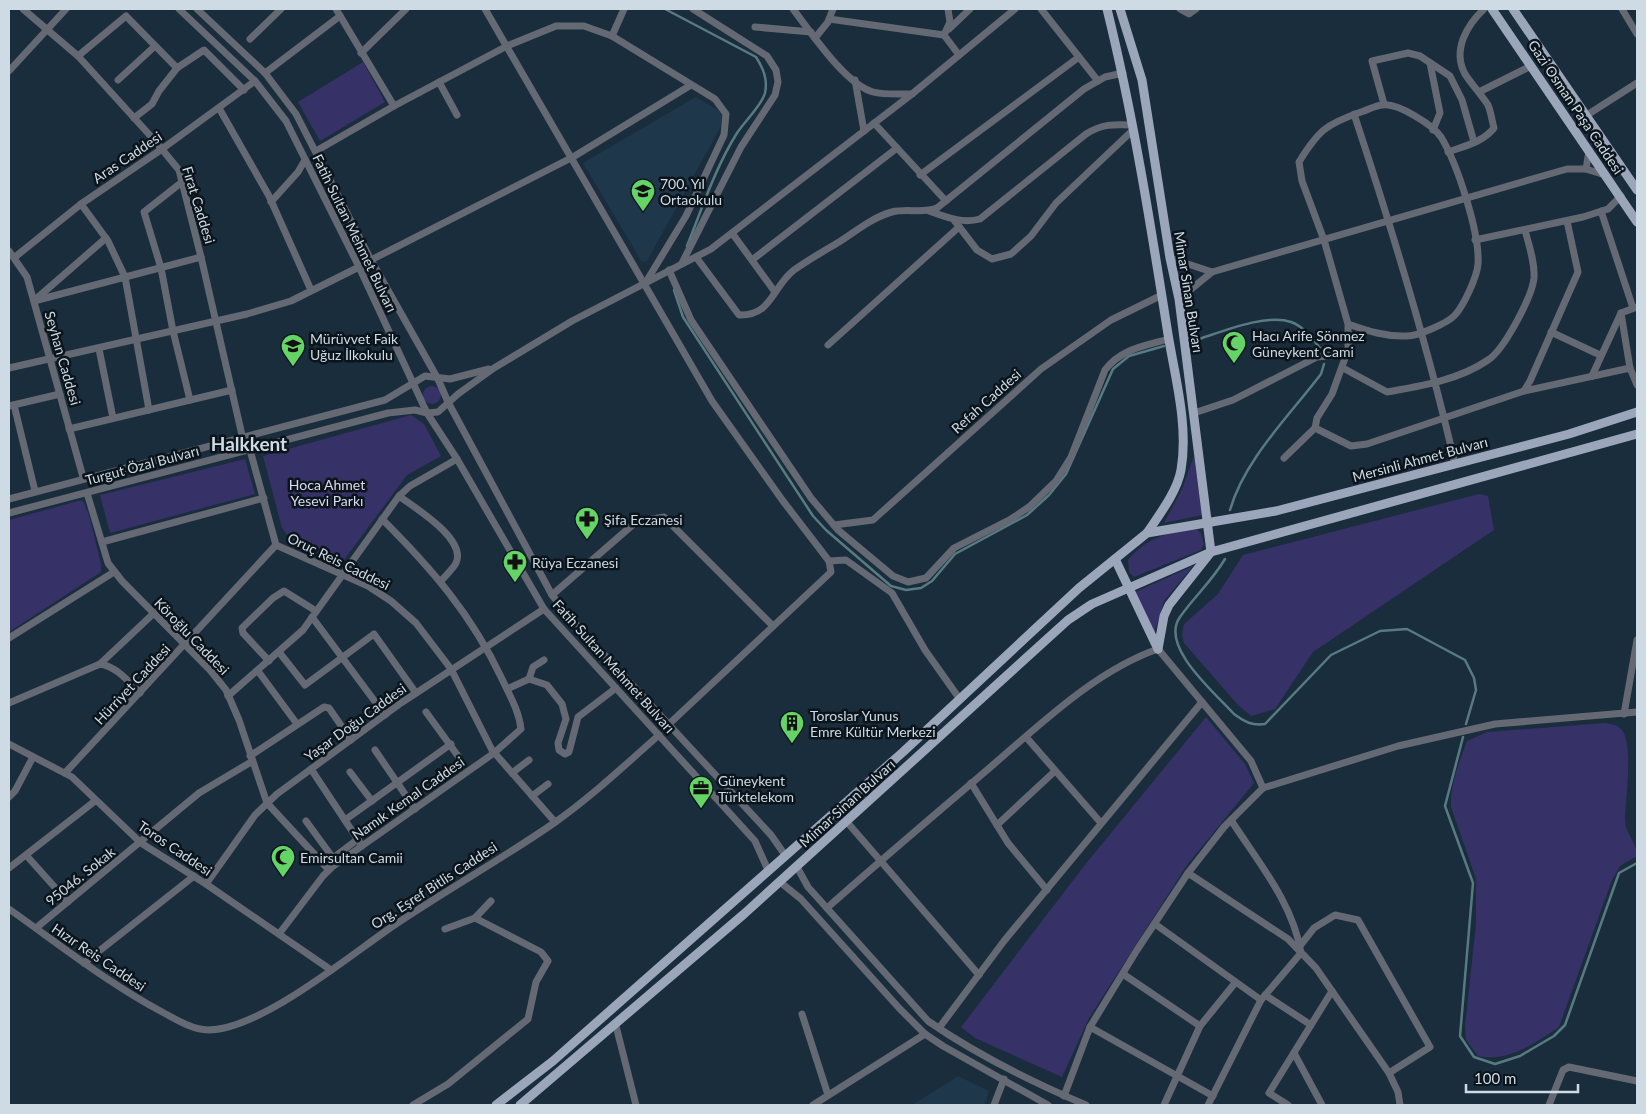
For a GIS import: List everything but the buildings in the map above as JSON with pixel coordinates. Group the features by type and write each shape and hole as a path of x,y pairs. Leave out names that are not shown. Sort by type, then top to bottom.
{"main road":[{"name":"Mimar Sinan Bulvarı","path":"496,1105 553,1061 785,854 903,752 1072,595 1147,533 1166,505 1181,472 1184,441 1162,295 1123,73 1107,9"},
{"name":"Mimar Sinan Bulvarı","path":"1120,9 1142,80 1170,258 1179,299 1207,522 1147,533"},
{"name":"Gazi Osman Paşa Caddesi","path":"1492,9 1637,222"},
{"name":"Gazi Osman Paşa Caddesi","path":"1514,9 1637,190"},
{"name":"Mersinli Ahmet Bulvarı","path":"1207,522 1276,511 1569,434 1637,412"},
{"path":"1158,649 1168,604 1211,552 1637,434"},
{"path":"1207,522 1211,552"},
{"name":"Mimar Sinan Bulvarı","path":"520,1105 616,1026 780,882 1068,620 1092,604 1211,552"},
{"path":"1114,559 1158,649"},
{"path":"785,854 793,859 796,867"},
{"path":"768,870 773,878 780,882"}],"street":[{"name":"Fırat Caddesi","path":"23,9 49,29 78,56 179,170 202,257 242,436"},
{"path":"9,70 66,9"},
{"name":"Fatih Sultan Mehmet Bulvarı","path":"179,9 255,81 286,121 359,267 427,413 457,459 544,609 755,841 768,870"},
{"name":"Fatih Sultan Mehmet Bulvarı","path":"197,9 266,73 296,114 371,260 438,379 448,402 552,595 571,619 771,835 785,854"},
{"path":"250,39 281,9"},
{"path":"336,9 394,106"},
{"path":"361,53 406,9"},
{"path":"485,9 712,401 783,502 829,561 831,572 668,725"},
{"path":"612,36 624,9"},
{"path":"682,264 741,147 776,95 778,82 776,70 768,56 693,9"},
{"path":"793,9 842,70 855,80 872,92 912,94"},
{"path":"813,35 829,20 833,9"},
{"path":"945,33 950,22 948,9"},
{"path":"945,33 970,9"},
{"path":"427,413 438,412 448,402 494,368 572,321 711,249 912,94 1015,9"},
{"path":"1041,9 1098,81"},
{"path":"1180,9 1189,14 1196,9"},
{"path":"1448,152 1474,142 1489,134 1494,128 1489,107 1465,73 1460,60 1461,44 1468,26 1484,9"},
{"path":"1622,9 1637,34"},
{"path":"78,56 126,16 177,68"},
{"path":"266,73 340,16"},
{"path":"829,20 945,33"},
{"path":"316,151 394,106 507,46 556,26 584,26 612,36 715,99 726,114 724,135 686,216 645,284"},
{"path":"755,27 813,35"},
{"path":"945,33 959,55"},
{"path":"118,80 155,46"},
{"path":"134,118 152,104 159,91 177,68 204,50 244,90"},
{"path":"1384,104 1372,61 1408,53 1420,56 1450,76 1462,100 1474,142"},
{"path":"920,175 1079,57"},
{"path":"1430,62 1440,113 1433,130"},
{"path":"1479,92 1531,66"},
{"path":"929,211 946,201 1084,89 1098,81 1123,73"},
{"path":"855,80 864,131"},
{"name":"Aras Caddesi","path":"15,257 81,204 162,149 255,81"},
{"path":"439,82 457,115"},
{"path":"1587,115 1637,83"},
{"path":"371,260 572,157 692,85"},
{"path":"1284,458 1315,428 1317,418 1332,394 1347,354 1348,324 1324,240 1302,181 1299,162 1319,132 1354,114 1384,104 1408,112 1440,135 1465,199 1476,240 1478,264 1468,295 1455,316 1438,326 1409,336 1376,334 1348,324"},
{"path":"219,108 272,202 310,290"},
{"path":"1354,114 1389,221 1445,418 1455,464"},
{"path":"874,123 946,201"},
{"path":"696,257 739,315 750,315 760,311 775,292 778,284 794,270 883,214 900,210 929,211 954,220 970,222 980,219 999,205 1045,164 1099,126 1111,124 1132,128"},
{"path":"954,220 977,250 992,259 1011,254 1030,236 1056,202 1132,128"},
{"path":"752,260 897,148"},
{"path":"1586,168 1589,151"},
{"path":"272,202 298,172 304,160"},
{"path":"1179,299 1212,272 1567,169 1586,168 1606,175"},
{"path":"182,182 144,212 161,268 173,331 190,400"},
{"path":"1476,240 1567,221 1601,211 1608,208 1620,196"},
{"path":"81,204 106,238 124,277 149,410"},
{"path":"1592,376 1620,313 1635,308 1601,211"},
{"path":"1524,390 1530,381 1578,272 1567,221"},
{"path":"828,345 959,227"},
{"path":"1343,368 1387,392 1452,377 1488,361 1501,350 1518,319 1534,280 1534,263 1525,230"},
{"path":"732,233 775,292"},
{"path":"34,301 106,238"},
{"name":"Seyhan Caddesi","path":"9,251 15,257 27,277 83,478"},
{"path":"34,301 202,257"},
{"path":"1170,258 1212,272"},
{"path":"9,368 217,321 291,301 359,267"},
{"path":"670,270 696,328 811,498 834,525 893,576 908,582 926,578 954,548 1011,519 1029,507 1056,481 1071,457 1104,370 1118,356 1129,350 1169,339"},
{"name":"Refah Caddesi","path":"834,525 873,520 1041,369 1111,320 1162,295"},
{"path":"1620,313 1630,368 1637,385"},
{"path":"1550,332 1600,355"},
{"path":"99,349 113,418"},
{"path":"1194,412 1233,400 1317,357 1347,354"},
{"name":"Turgut Özal Bulvarı","path":"9,499 242,436 385,400 425,376 450,379 494,368"},
{"path":"1315,428 1351,446 1367,444 1524,390 1630,368"},
{"path":"69,429 232,390"},
{"path":"35,491 12,406 60,394"},
{"name":"Turgut Özal Bulvarı","path":"9,513 388,412 415,410 427,413"},
{"path":"1637,434 1637,440"},
{"name":"Oruç Reis Caddesi","path":"250,450 276,545 342,574 391,601 416,623 451,669 494,753 555,822"},
{"path":"228,696 304,630 399,496 410,486 457,459"},
{"name":"Köroğlu Caddesi","path":"87,493 108,563 114,572 210,670 228,696 239,720 267,804 329,870"},
{"path":"399,496 442,528 458,552 456,563 441,581"},
{"path":"102,542 264,498"},
{"path":"552,595 636,522 664,518 773,626"},
{"path":"382,519 441,581 487,646 507,689 529,679 546,685 562,704 566,719 558,743 559,750 565,754 569,752 578,717 616,688"},
{"name":"Hürriyet Caddesi","path":"65,773 186,645 276,545"},
{"path":"829,561 846,560 892,593 925,650 959,698"},
{"path":"9,638 114,572"},
{"path":"269,661 243,633 242,628 272,598 284,591 314,614 341,656 385,715"},
{"name":"Yaşar Doğu Caddesi","path":"206,884 255,815 267,804 311,769 416,693 544,609"},
{"path":"9,704 100,664 154,613"},
{"path":"279,652 305,684 341,656 374,634 416,693"},
{"path":"1624,714 1637,640"},
{"path":"826,908 1026,737 1111,671 1137,656 1158,649 1251,761 1263,788"},
{"path":"529,679 532,667 544,660"},
{"path":"100,664 110,666 119,672 140,693"},
{"path":"258,671 297,724"},
{"name":"Namık Kemal Caddesi","path":"279,934 329,870 494,753 521,729 518,712 507,689"},
{"path":"939,1028 1101,823 1202,702"},
{"name":"95046. Sokak","path":"36,928 141,843 199,793 324,707 329,708 351,740"},
{"path":"426,712 458,756"},
{"path":"1064,1096 1090,1027 1154,924 1188,873 1230,820 1263,788 1398,746 1495,724 1637,712"},
{"name":"Org. Eşref Bitlis Caddesi","path":"207,1030 232,1025 261,1013 312,984 421,907 555,822 659,735"},
{"path":"1026,737 1101,823"},
{"name":"Toros Caddesi","path":"9,744 72,777 141,843 206,884 330,970"},
{"path":"345,820 451,744"},
{"path":"375,750 414,809"},
{"path":"9,797 15,791 33,757"},
{"path":"512,773 530,760"},
{"path":"311,769 362,846"},
{"path":"997,824 1056,771"},
{"path":"350,772 372,801"},
{"path":"971,783 1008,843 1047,890"},
{"path":"532,796 548,784"},
{"path":"9,868 95,801"},
{"path":"1230,820 1289,910 1300,949"},
{"path":"306,821 332,858 358,839"},
{"path":"846,822 979,975"},
{"path":"306,846 318,838"},
{"path":"26,855 68,902"},
{"path":"796,867 808,887 826,908 908,1000 939,1028 1064,1096 1086,1105"},
{"path":"1188,873 1288,939 1300,949 1316,968 1389,1073 1398,1092 1400,1105"},
{"path":"84,962 194,876"},
{"path":"780,882 801,899 899,1008 925,1034 1048,1105"},
{"path":"445,929 475,918 491,901"},
{"name":"Hızır Reis Caddesi","path":"9,909 125,992 185,1024 207,1030"},
{"path":"1208,1105 1263,998 1314,928 1335,915 1358,920 1430,1047 1389,1073"},
{"path":"413,1105 448,1084 528,1019 534,988 548,961 541,952 475,918"},
{"path":"1154,924 1235,983 1311,1025"},
{"path":"1123,974 1200,1026"},
{"path":"1164,1105 1200,1026 1235,983"},
{"path":"1288,1105 1269,1094 1332,991"},
{"path":"802,1014 828,1095"},
{"path":"616,1026 636,1105"},
{"path":"1090,1027 1213,1096"},
{"path":"812,1105 925,1034"},
{"path":"1294,1053 1322,1105"},
{"path":"1549,1105 1563,1070 1569,1067 1637,1081"},
{"path":"994,1105 1004,1079"}],"shaded area":[{"name":"700. Yıl Ortaokulu","path":"696,97 719,111 723,117 721,126 647,261 642,262 583,163"},
{"path":"958,1076 989,1091 984,1105 912,1105"}],"green space":[{"path":"363,62 385,102 320,141 298,102"},
{"path":"432,386 440,391 441,395 436,403 432,404 424,399 423,395 428,387"},
{"name":"Hoca Ahmet Yesevi Parkı","path":"411,415 424,424 441,456 407,475 341,564 293,542 282,528 263,456"},
{"path":"1194,456 1202,515 1164,523 1182,489"},
{"path":"245,459 255,494 110,533 100,495"},
{"path":"1479,494 1488,496 1494,530 1313,652 1275,709 1251,716 1238,705 1184,643 1182,634 1184,624 1218,594 1243,555"},
{"path":"83,501 89,515 101,564 101,572 9,632 9,520"},
{"path":"1196,528 1201,534 1204,544 1201,550 1134,577 1129,572 1128,560 1150,541 1167,534"},
{"path":"1193,566 1164,601 1154,634 1133,593"},
{"path":"1206,717 1245,764 1254,783 1187,865 1089,1018 1062,1077 975,1038 961,1027 1084,866"},
{"path":"1606,723 1620,728 1625,735 1628,772 1625,820 1637,856 1620,866 1612,880 1559,1027 1531,1045 1510,1054 1500,1057 1478,1056 1466,1040 1465,1026 1476,924 1476,879 1451,807 1454,781 1467,741 1487,732"}],"waterway":[{"path":"665,9 756,57 763,70 766,83 763,98 737,133 722,160 687,246"},
{"path":"674,290 683,317 813,516 826,530 891,586 906,590 921,588 932,581 955,554 1027,515 1049,495 1066,474 1113,369 1129,356 1164,346"},
{"path":"1193,341 1242,325 1268,320 1280,320 1299,326 1320,348"},
{"path":"1230,510 1246,473 1269,439 1321,374 1324,364"},
{"path":"1225,559 1180,617 1176,629 1177,641 1183,655 1192,668 1203,682 1238,717 1252,724 1265,724 1331,655 1380,631 1407,629 1465,660 1474,678 1476,690 1466,724"},
{"path":"1463,737 1445,806 1473,883 1460,1036 1474,1057 1495,1064 1520,1056 1554,1036 1565,1025 1619,873 1637,863"}],"place":[{"name":"700. Yıl Ortaokulu","path":"643,212"},
{"name":"Hacı Arife Sönmez Güneykent Cami","path":"1234,364"},
{"name":"Mürüvvet Faik Uğuz İlkokulu","path":"293,367"},
{"name":"Şifa Eczanesi","path":"587,540"},
{"name":"Rüya Eczanesi","path":"515,583"},
{"name":"Toroslar Yunus Emre Kültür Merkezi","path":"792,744"},
{"name":"Güneykent Türktelekom","path":"701,809"},
{"name":"Emirsultan Camii","path":"283,878"}],"district":[{"name":"Halkkent","path":"249,443"}]}
